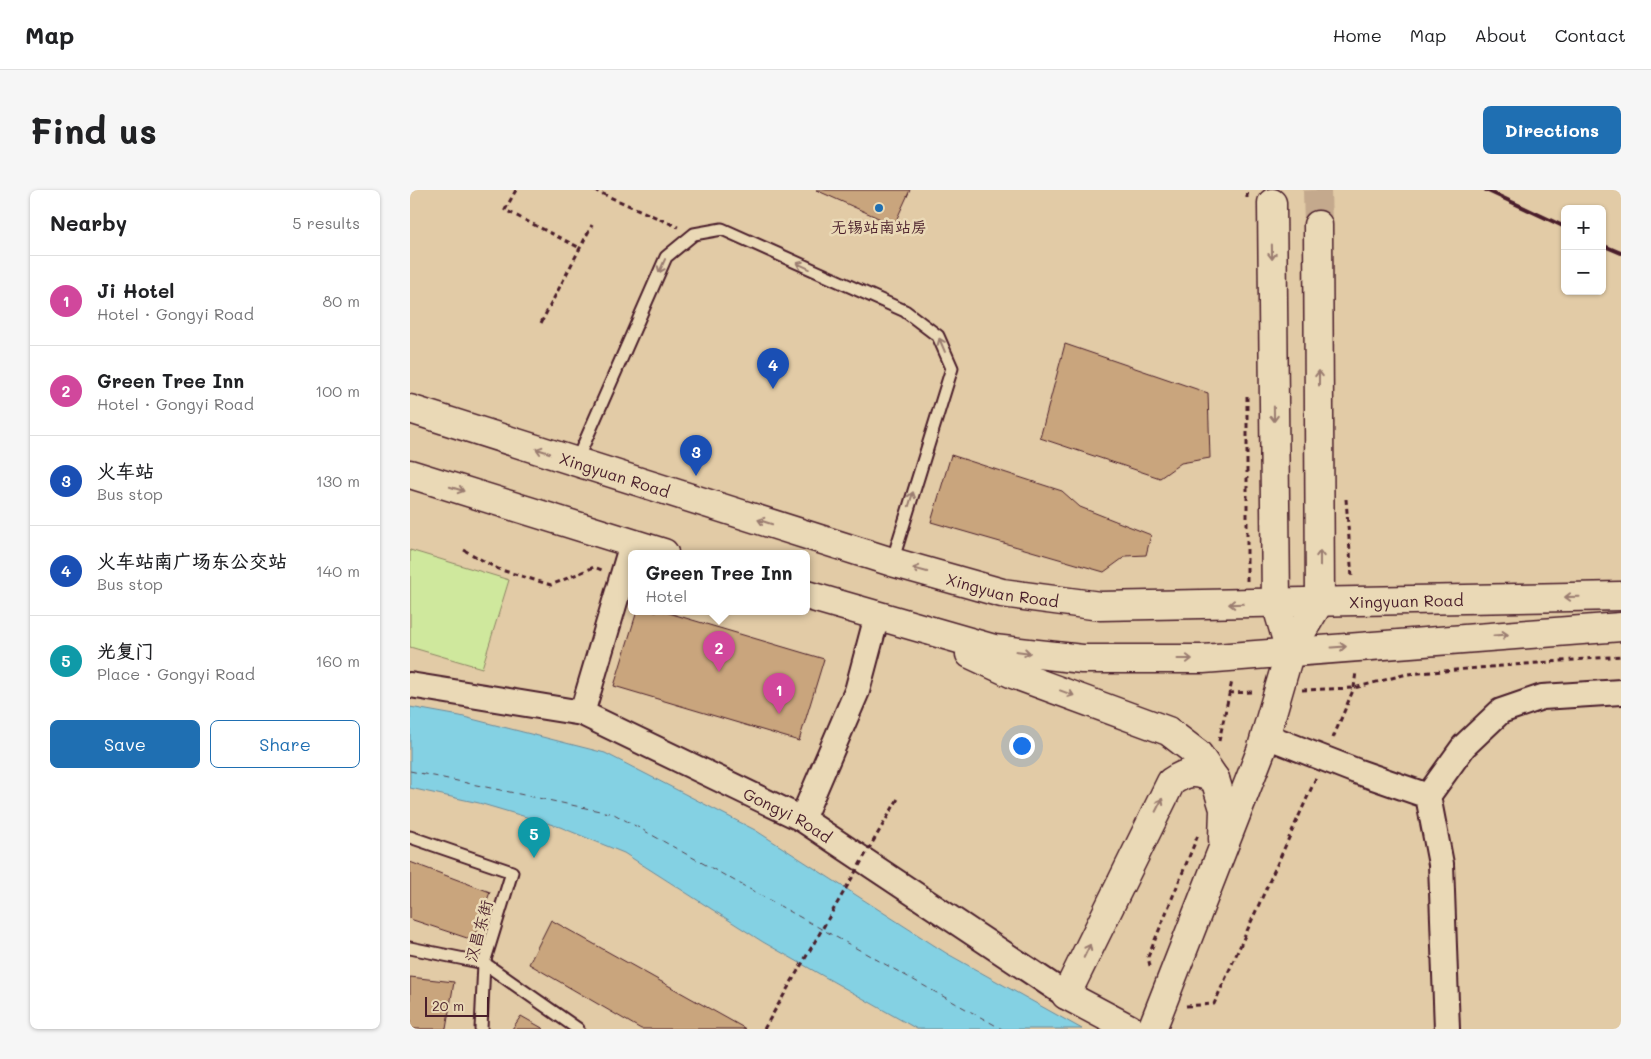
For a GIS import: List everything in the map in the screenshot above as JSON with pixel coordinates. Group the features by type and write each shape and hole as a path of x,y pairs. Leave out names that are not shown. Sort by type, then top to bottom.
{"main road":[{"path":"1272,203 1276,603 1290,651"},
{"path":"1157,1019 1222,855 1266,736 1290,651 1320,601 1318,225"},
{"name":"Xingyuan Road","path":"410,409 892,562 1002,593 1100,606 1621,596"},
{"path":"410,474 653,550"},
{"path":"810,597 994,649 1082,659 1203,659 1621,627"},
{"path":"910,626 1013,674 1168,731 1198,754 1216,779 1224,809 1222,855"},
{"path":"1066,995 1171,782 1183,774 1199,772 1216,779"},
{"name":"Gongyi Road","path":"1066,995 1130,1029"}],"street":[{"path":"630,550 632,544"},
{"path":"582,713 628,557"},
{"path":"802,819 857,691 877,616"},
{"name":"Gongyi Road","path":"410,685 582,713 802,819 1066,995"},
{"path":"1447,1029 1441,864 1428,796 1464,746 1501,711 1542,697 1621,692"},
{"path":"1266,736 1356,771 1428,796"}],"lane":[{"path":"576,462 666,257 694,234 722,230 906,311 938,336 952,368 892,562"},
{"name":"汉昌东街","path":"410,837 512,872 484,963 481,1029"},
{"path":"410,948 484,963 578,1029"}],"path":[{"path":"516,190 506,210 580,248"},
{"path":"594,190 694,234"},
{"path":"541,323 592,225"},
{"path":"464,550 498,569 552,585 594,567 622,576"},
{"path":"1354,688 1407,674 1621,656"},
{"path":"764,1029 899,797"}],"green space":[{"path":"410,550 509,580 482,668 410,647"}],"water":[{"path":"410,707 460,716 605,753 755,830 946,953 1082,1029 917,1029 763,942 624,853 560,827 479,803 410,788"}],"building":[{"name":"无锡站南站房","path":"816,190 910,190 894,225"},
{"path":"1065,344 1208,393 1210,458 1181,463 1160,478 1040,438"},
{"path":"951,455 1062,491 1080,507 1151,535 1146,555 1126,556 1104,572 931,522"},
{"path":"636,615 676,615 824,659 799,741 614,686"},
{"path":"410,862 490,892 473,940 410,919"},
{"path":"551,920 746,1029 641,1029 529,964"},
{"path":"410,977 454,982 446,1029 410,1029"},
{"path":"521,1016 544,1029 512,1029"}],"ferry route":[{"path":"410,771 614,814 1002,1029"}],"tunnel":[{"path":"1317,190 1318,225"}],"railway":[{"path":"1486,190 1561,225"},
{"path":"1606,247 1621,253"}],"place":[{"name":"无锡站南站房","path":"879,208"},
{"name":"火车站南广场东公交站","path":"773,389"},
{"name":"火车站","path":"696,476"},
{"name":"Green Tree Inn","path":"719,672"},
{"name":"Ji Hotel","path":"779,714"},
{"name":"光复门","path":"534,858"}]}
